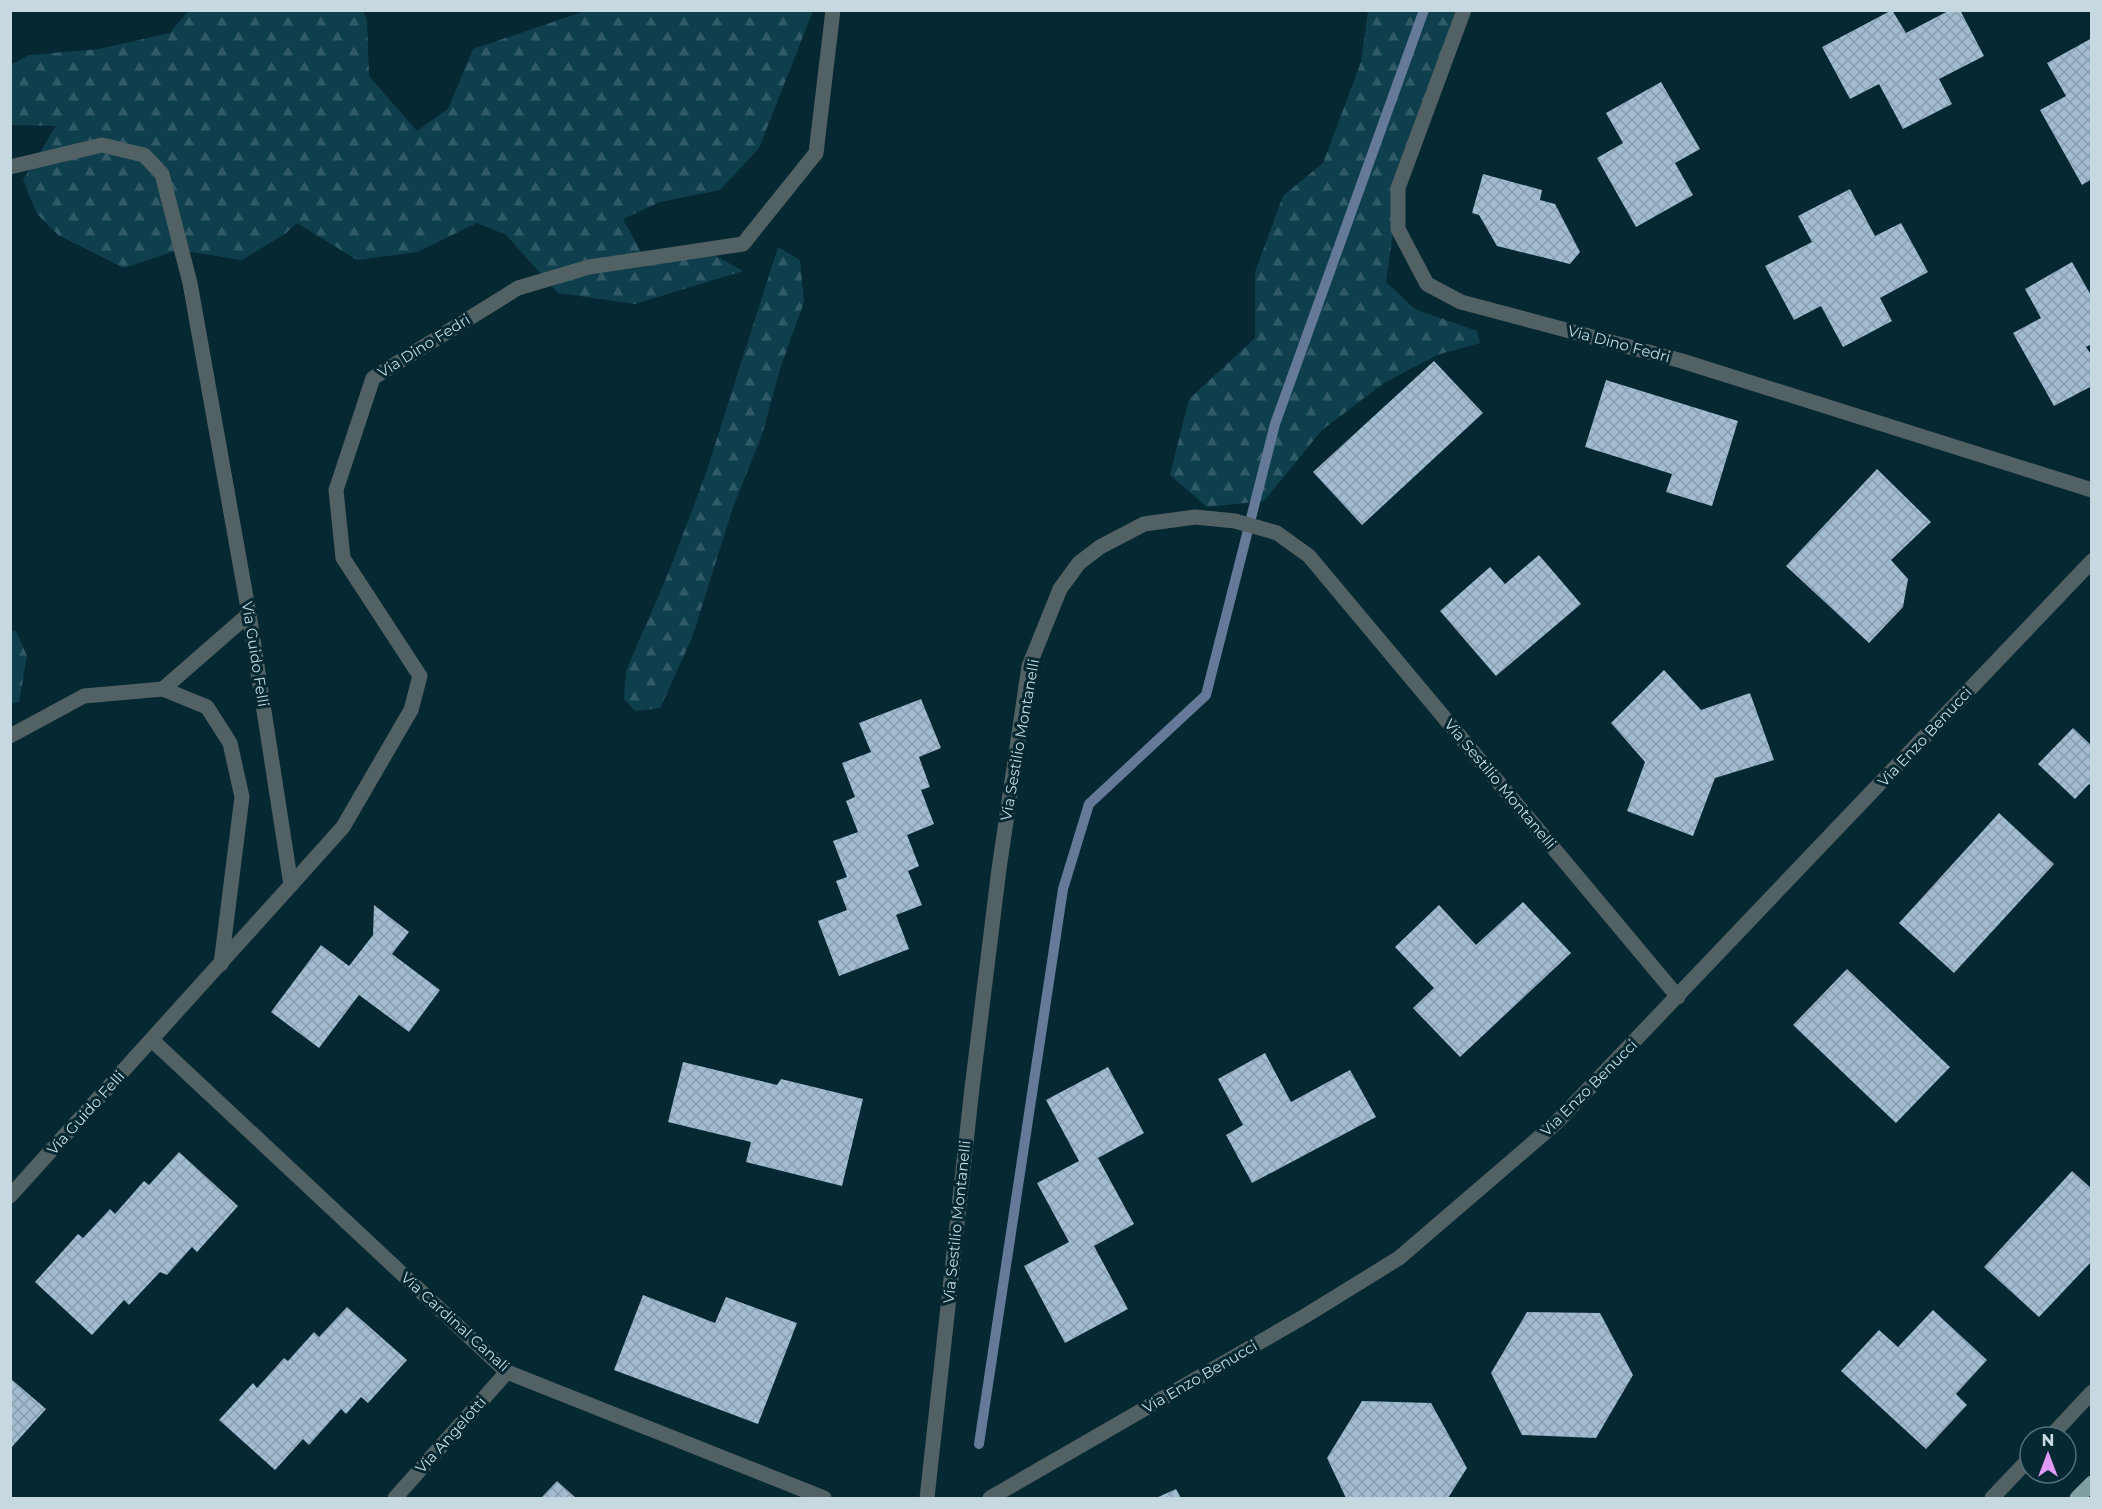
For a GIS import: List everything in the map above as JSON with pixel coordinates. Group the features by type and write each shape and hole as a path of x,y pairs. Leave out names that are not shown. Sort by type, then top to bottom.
{"main road":[{"path":"2077,1498 2091,1483"}],"street":[{"name":"Via Dino Fedri","path":"291,885 344,827 411,710 420,676 343,558 336,490 373,378 518,288 589,267 743,244 816,153 833,10"},
{"name":"Via Dino Fedri","path":"1464,10 1398,188 1398,229 1427,284 1461,302 1682,361 2091,490"},
{"name":"Via Guido Felli","path":"10,167 102,145 144,155 162,174 190,283 249,614 291,885 152,1040 16,1182 10,1196"},
{"name":"Via Sestilio Montanelli","path":"927,1498 972,1088 999,869 1029,666 1060,589 1079,563 1100,547 1144,524 1195,517 1235,521 1277,533 1309,556 1678,997"},
{"name":"Via Enzo Benucci","path":"990,1498 1305,1316 1399,1258 1556,1124 2091,561"},
{"path":"162,689 249,614"},
{"path":"10,736 84,696 162,689 207,707 230,743 242,797 221,964"},
{"name":"Via Cardinal Canali","path":"152,1040 507,1372 824,1498"},
{"name":"Via Angelotti","path":"395,1498 507,1372"},
{"path":"2061,1425 2091,1392"},
{"path":"1992,1498 2018,1471"}],"green space":[{"path":"188,11 363,11 367,20 369,76 417,131 448,109 473,49 585,11 813,11 759,148 720,190 660,202 623,219 641,252 698,246 743,271 635,304 558,293 506,235 477,223 417,252 357,260 297,223 286,233 242,260 178,250 124,268 58,235 37,214 23,180 56,126 11,125 10,65 29,55 99,49 170,33"},
{"path":"1368,11 1461,11 1459,21 1421,104 1400,183 1386,282 1415,309 1477,331 1480,343 1437,355 1384,383 1322,430 1264,501 1207,507 1170,475 1189,399 1255,338 1255,272 1283,196 1323,163 1361,62"},
{"path":"778,247 800,260 804,302 780,369 762,435 733,507 692,638 660,708 635,711 624,699 626,671 670,569 707,470"},
{"path":"11,630 16,631 27,656 19,702 11,703"}],"building":[{"path":"1892,10 1906,33 1950,10 1960,10 1984,56 1939,79 1952,104 1903,129 1879,84 1850,99 1822,47"},
{"path":"2092,38 2092,179 2082,185 2040,110 2066,96 2047,63"},
{"path":"1661,82 1700,149 1675,163 1693,195 1636,227 1597,158 1623,143 1606,113"},
{"path":"1483,174 1542,190 1540,200 1555,204 1580,252 1570,264 1497,246 1479,215 1472,213"},
{"path":"1850,189 1875,236 1901,223 1928,272 1880,298 1892,321 1843,347 1821,306 1794,320 1765,266 1812,242 1798,216"},
{"path":"2072,262 2092,297 2092,344 2086,347 2092,356 2092,386 2054,406 2013,333 2041,318 2025,289"},
{"path":"1434,361 1483,413 1362,525 1313,472"},
{"path":"1606,380 1738,421 1712,506 1666,492 1672,474 1585,447"},
{"path":"1877,469 1931,522 1891,560 1908,579 1903,607 1869,643 1786,566"},
{"path":"1539,555 1581,604 1496,676 1440,611 1490,567 1505,584"},
{"path":"1664,670 1701,710 1750,693 1774,760 1715,778 1693,836 1627,811 1645,762 1611,723"},
{"path":"921,699 941,748 919,757 930,787 921,790 934,824 907,835 919,866 908,871 922,905 896,915 909,949 839,976 818,921 847,910 836,881 847,877 833,841 858,832 846,801 855,797 842,763 871,752 859,723"},
{"path":"2073,728 2092,746 2092,787 2089,784 2075,799 2038,764"},
{"path":"1999,813 2054,864 1954,973 1899,923"},
{"path":"1523,902 1571,953 1460,1057 1413,1008 1434,988 1395,947 1439,905 1476,945"},
{"path":"374,905 409,932 392,954 440,990 409,1032 359,995 319,1048 271,1012 321,945 349,966 373,935"},
{"path":"1847,969 1950,1067 1896,1123 1793,1025"},
{"path":"1265,1053 1291,1102 1350,1070 1376,1117 1252,1183 1226,1135 1243,1125 1218,1079"},
{"path":"683,1062 777,1085 781,1079 863,1099 842,1186 746,1162 751,1142 668,1122"},
{"path":"1108,1067 1144,1133 1098,1158 1134,1224 1094,1246 1128,1309 1065,1343 1024,1266 1069,1242 1037,1183 1079,1161 1046,1100"},
{"path":"179,1152 238,1206 197,1252 192,1247 167,1275 160,1272 129,1305 124,1300 92,1335 35,1282 78,1234 83,1238 110,1209 115,1214 144,1181 149,1185"},
{"path":"2072,1171 2092,1189 2092,1261 2039,1317 1984,1267"},
{"path":"643,1295 715,1323 726,1297 797,1323 758,1424 614,1370"},
{"path":"347,1307 407,1360 368,1403 361,1397 346,1414 341,1409 309,1445 303,1439 275,1470 219,1420 253,1383 257,1388 284,1358 288,1361 314,1332 319,1337"},
{"path":"1933,1310 1987,1360 1956,1394 1967,1405 1926,1449 1841,1371 1879,1330 1898,1347"},
{"path":"1527,1312 1600,1313 1633,1375 1596,1438 1522,1435 1491,1373"},
{"path":"10,1378 46,1409 10,1449"},
{"path":"1362,1401 1431,1403 1467,1468 1448,1498 1346,1498 1327,1458"},
{"path":"557,1481 576,1498 541,1498"},
{"path":"1176,1489 1181,1498 1156,1498"}],"waterway":[{"path":"979,1444 1063,889 1089,804 1206,695 1275,424 1424,10"}]}
